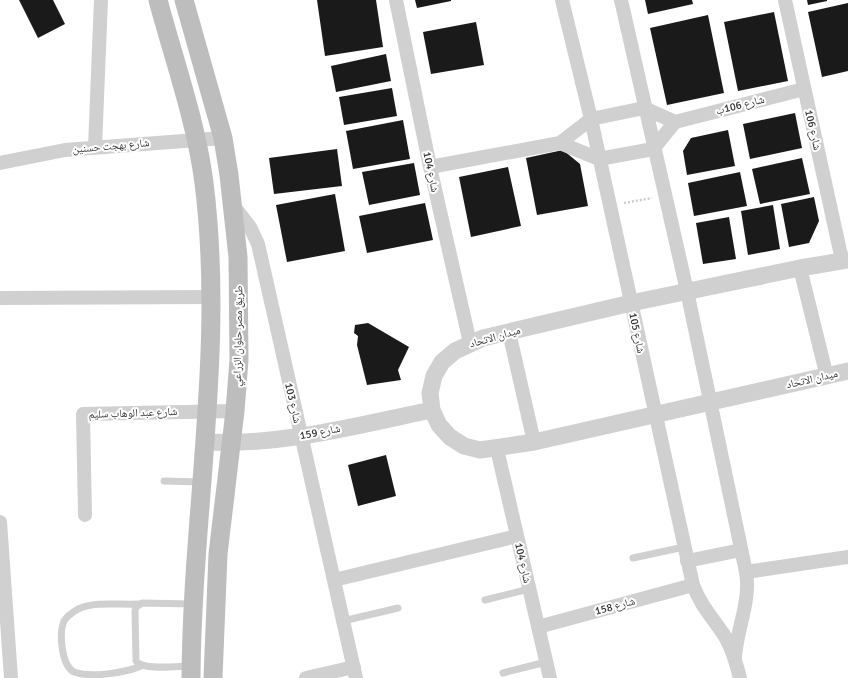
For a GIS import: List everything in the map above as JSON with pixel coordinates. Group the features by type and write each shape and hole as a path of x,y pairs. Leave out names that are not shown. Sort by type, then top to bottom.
{"main road":[{"path":"158,0 200,156 207,213 211,297 208,410 192,604 191,672"},
{"name":"طريق مصر حلوان الزراعي","path":"184,0 223,138 233,205 240,308 239,360 235,411 218,554 213,678"}],"street":[{"path":"95,147 101,0"},
{"name":"شارع 104","path":"396,0 430,167 470,343"},
{"name":"شارع 105","path":"562,0 591,119 654,415 693,585 704,608 724,635 735,657 740,678"},
{"name":"شارع 105","path":"621,0 653,149 687,291 746,572 748,592 737,633 735,657"},
{"name":"شارع 106","path":"785,0 804,89 845,260"},
{"name":"شارع 106ب","path":"675,122 804,89"},
{"path":"430,167 560,143 591,119 644,108 675,122 653,149 599,159 560,143"},
{"name":"شارع بهجت حسنين","path":"0,163 30,155 95,147 223,138"},
{"name":"شارع 103","path":"233,205 250,227 258,244 300,436 355,673"},
{"name":"ميدان الاتحاد","path":"845,260 631,303 509,332 470,343 455,351 442,362 434,376 430,393 432,410 439,425 450,437 464,446 480,450 497,449 534,442 848,371"},
{"path":"800,268 827,376"},
{"path":"0,298 211,297"},
{"path":"509,332 534,442"},
{"name":"شارع عبد الوهاب سليم","path":"85,516 83,414 208,410 235,411"},
{"name":"شارع 159","path":"206,442 232,443 300,436 432,410"},
{"name":"شارع 104","path":"497,449 550,678"},
{"path":"0,522 11,678"},
{"path":"334,580 517,536"},
{"path":"685,554 741,550"},
{"path":"746,572 848,557"},
{"name":"شارع 158","path":"538,627 693,585"},
{"path":"306,678 355,673"}],"lane":[{"path":"164,481 203,482"},
{"path":"633,558 685,554"},
{"path":"485,600 529,589"},
{"path":"191,672 142,666 127,672 113,675 80,675 72,671 66,664 63,656 62,629 64,620 70,614 90,605 142,603 192,604"},
{"path":"138,604 135,611 136,661 142,666"},
{"path":"343,621 398,608"},
{"path":"503,674 546,662"}],"path":[{"path":"610,206 664,196"}],"building":[{"path":"19,0 53,0 65,24 38,38"},
{"path":"317,0 376,0 383,47 325,56"},
{"path":"415,0 451,0 451,1 417,8"},
{"path":"645,0 692,0 693,4 648,14"},
{"path":"807,0 827,0 827,1 808,5"},
{"path":"848,3 848,71 822,77 808,12"},
{"path":"774,12 788,81 738,91 724,22"},
{"path":"708,15 724,93 667,105 650,28"},
{"path":"476,22 484,65 431,74 423,32"},
{"path":"386,54 391,81 336,92 331,66"},
{"path":"392,88 397,116 344,125 339,97"},
{"path":"795,113 802,148 750,159 743,124"},
{"path":"403,120 410,159 353,169 346,131"},
{"path":"728,130 735,166 687,175 683,151 691,138"},
{"path":"337,149 342,186 274,194 269,158"},
{"path":"563,150 580,164 588,206 537,215 526,158"},
{"path":"802,158 810,194 760,204 752,169"},
{"path":"414,163 420,195 369,205 362,172"},
{"path":"508,167 521,226 471,237 459,177"},
{"path":"740,172 747,206 694,216 688,183"},
{"path":"335,194 345,251 287,262 276,205"},
{"path":"814,197 819,221 809,243 789,247 781,204"},
{"path":"425,203 433,240 367,253 359,216"},
{"path":"773,205 780,249 748,255 741,211"},
{"path":"729,217 736,259 703,264 696,223"},
{"path":"368,323 409,347 398,370 401,380 367,385 357,345 358,336 354,333 355,325"},
{"path":"386,455 396,496 358,506 348,465"}]}
